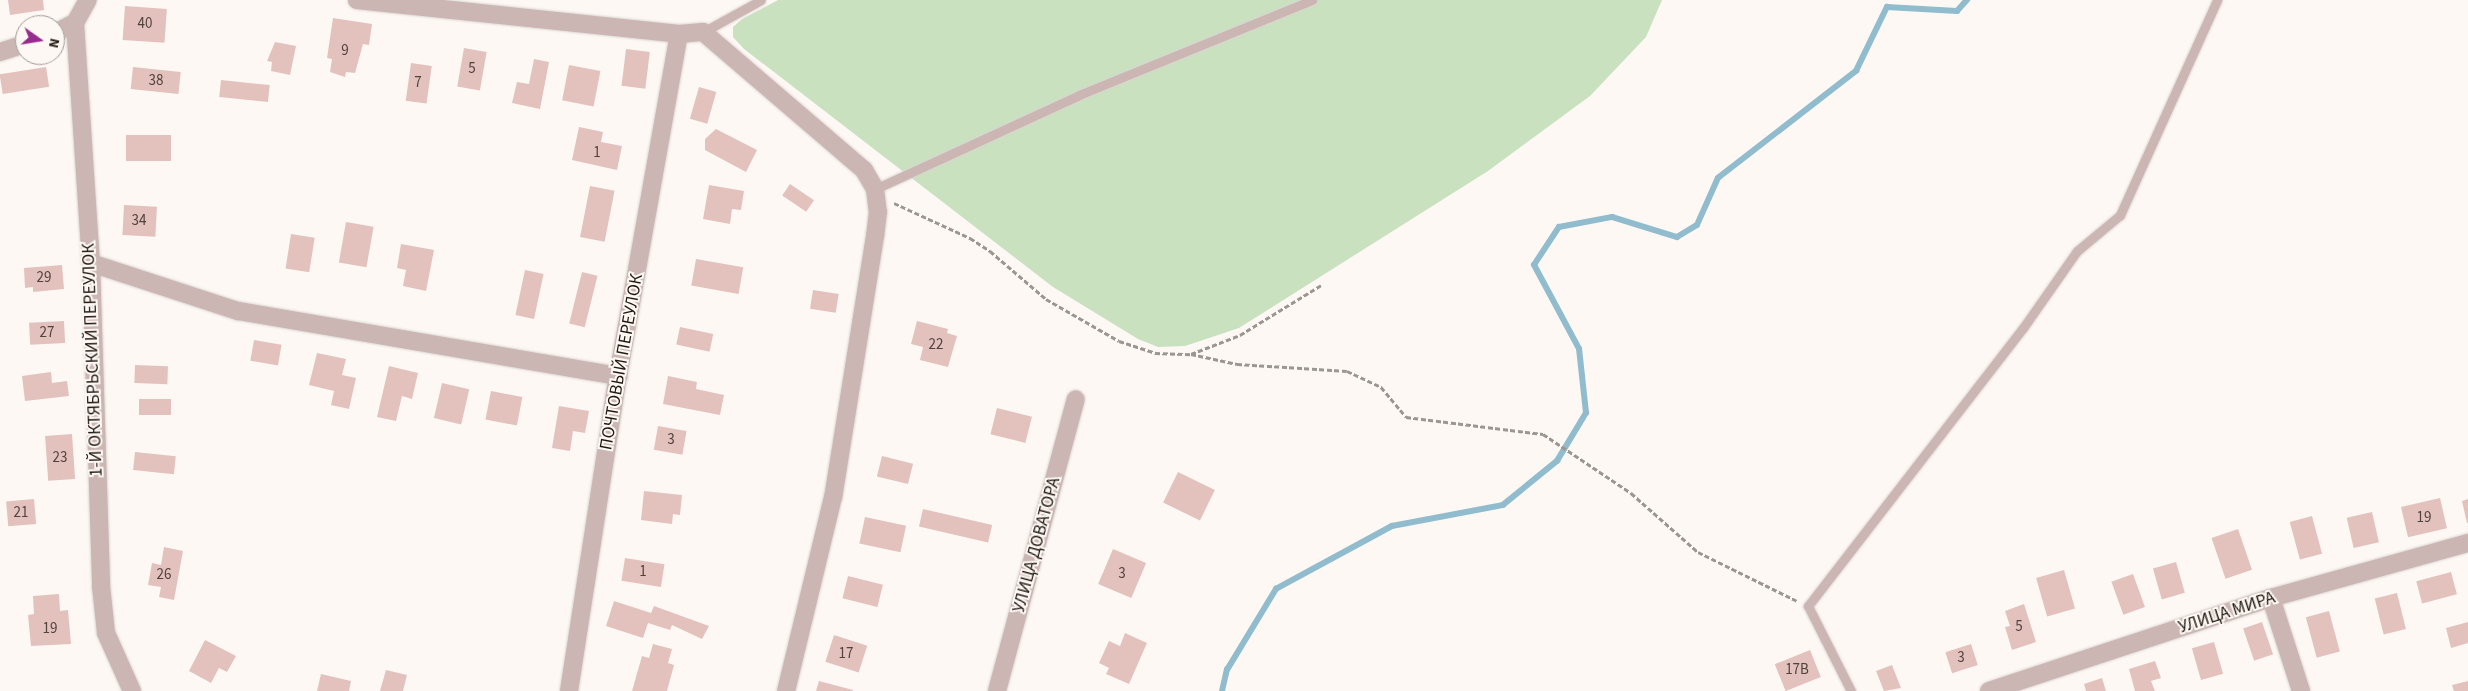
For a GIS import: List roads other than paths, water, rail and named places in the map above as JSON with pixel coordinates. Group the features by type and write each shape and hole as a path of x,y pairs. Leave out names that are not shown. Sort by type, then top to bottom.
{"street":[{"path":"357,0 679,34 703,32 864,170 875,189 878,212 875,236 833,497 786,691"},
{"path":"65,24 82,8"},
{"name":"1-Й ОКТЯБРЬСКИЙ ПЕРЕУЛОК","path":"82,8 101,586 106,633 132,691"},
{"name":"ПОЧТОВЫЙ ПЕРЕУЛОК","path":"569,691 618,376 679,34"},
{"path":"0,52 15,47"},
{"path":"91,263 238,311 618,376"},
{"name":"УЛИЦА ДОВАТОРА","path":"997,691 1076,399"},
{"name":"УЛИЦА МИРА","path":"1989,691 2271,598 2468,543"},
{"path":"2271,598 2301,691"}],"lane":[{"path":"703,32 761,0"},
{"path":"875,189 1079,95 1312,0"},
{"path":"1851,691 1808,606 2022,328 2077,251 2120,215 2217,0"}],"waterway":[{"path":"1222,691 1227,670 1276,589 1392,526 1503,505 1557,461 1586,413 1579,349 1534,265 1559,227 1612,217 1677,237 1697,225 1718,178 1856,71 1887,7 1957,11 1967,0"}]}
